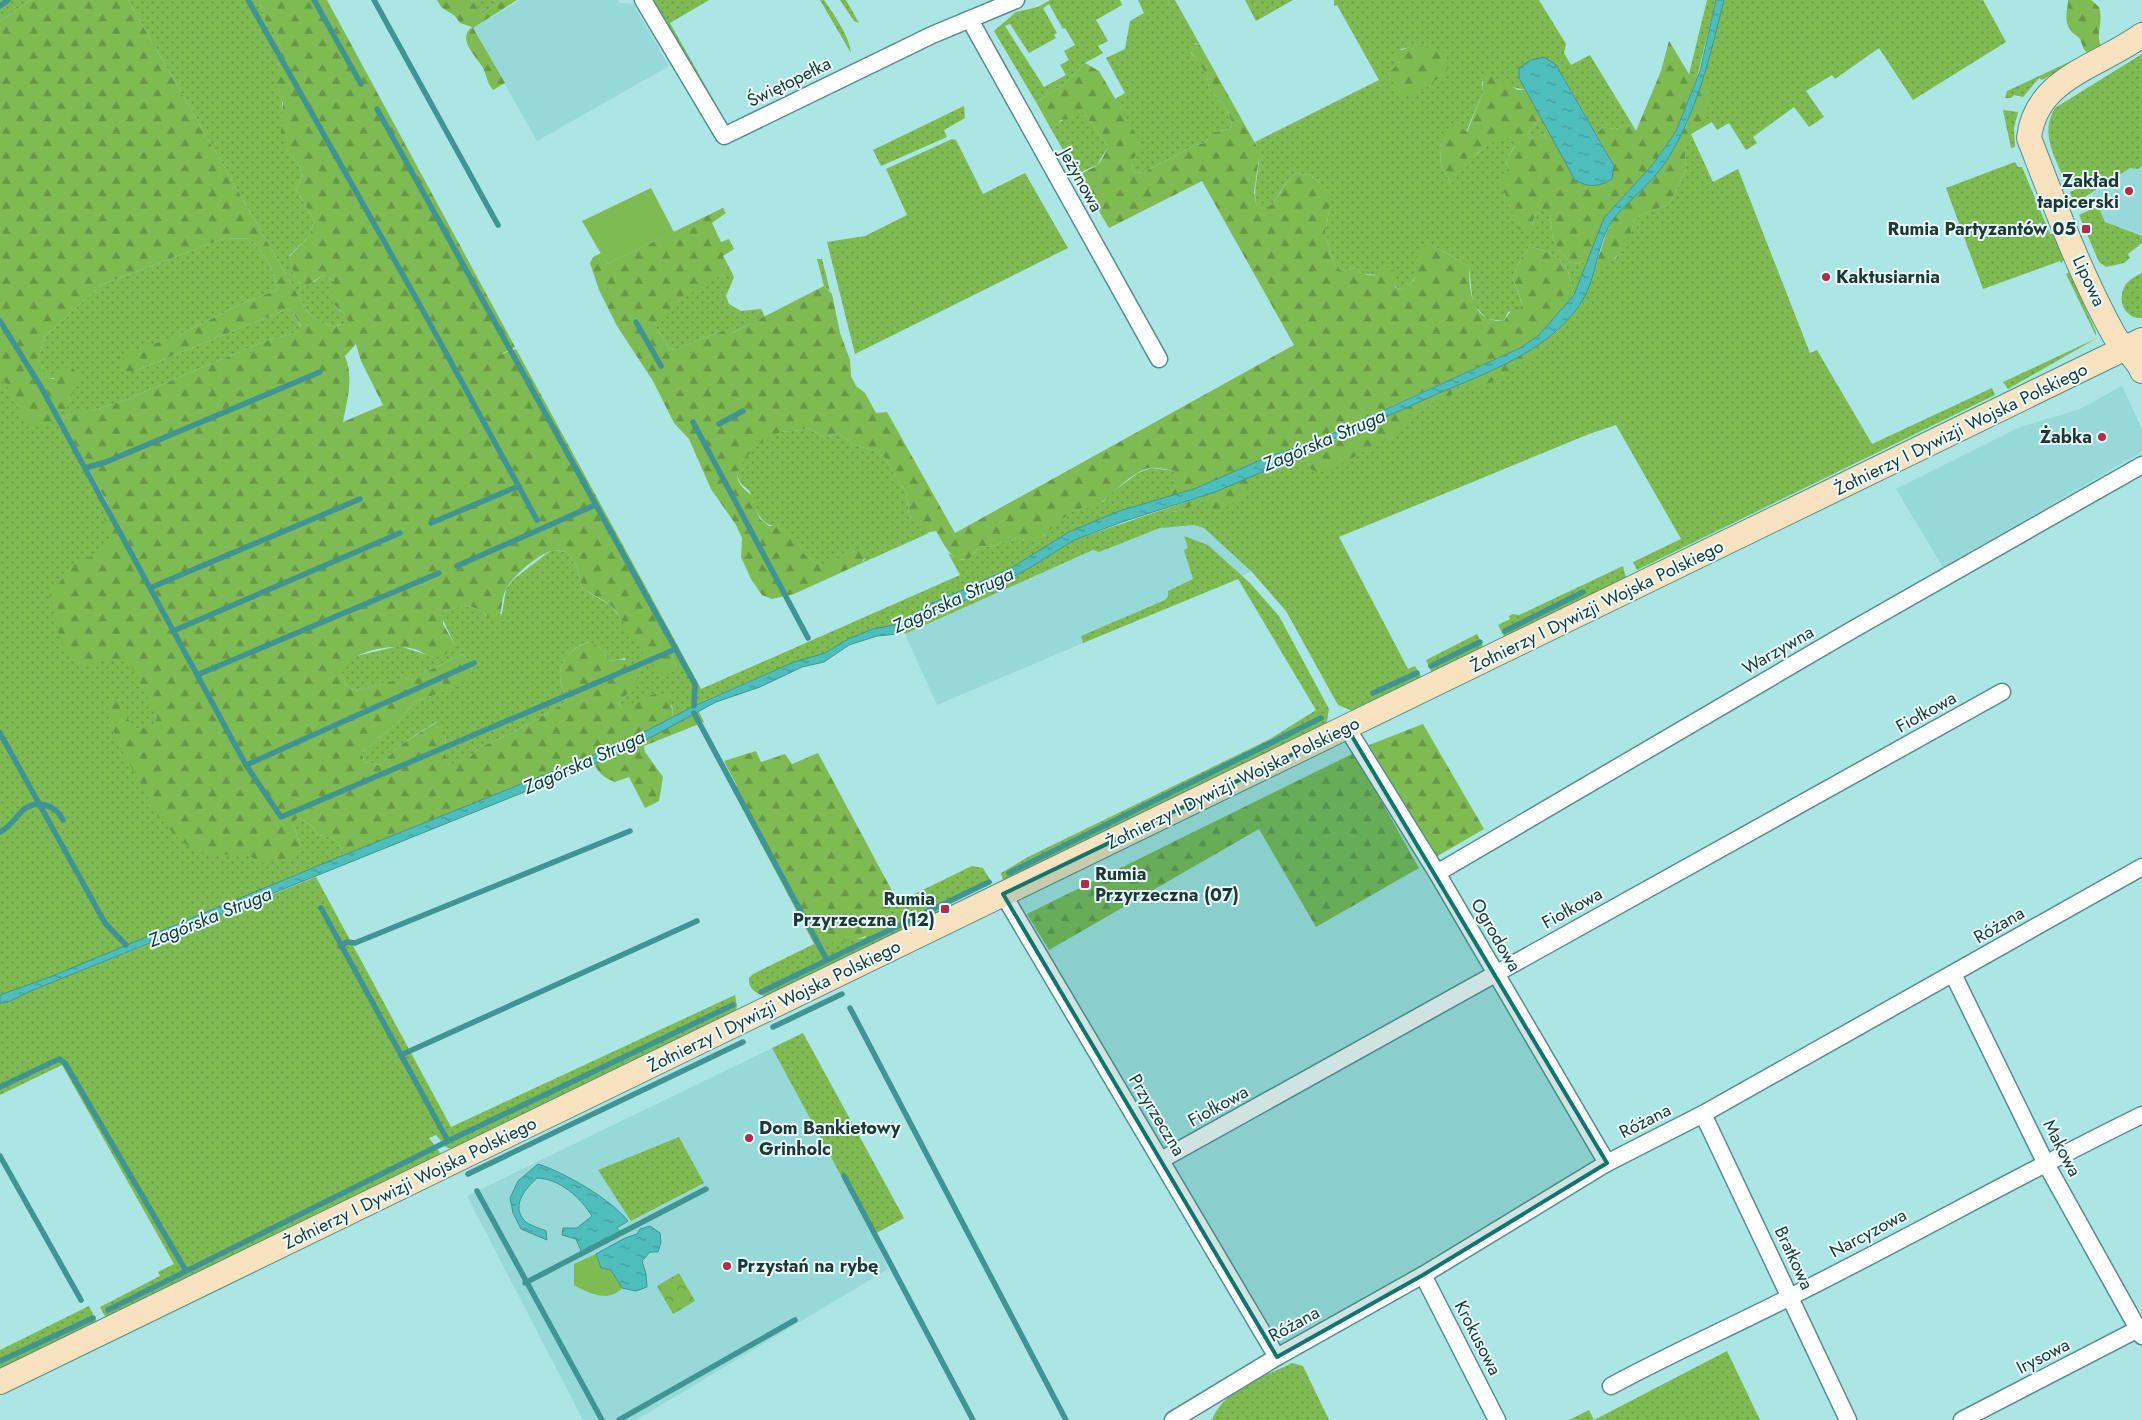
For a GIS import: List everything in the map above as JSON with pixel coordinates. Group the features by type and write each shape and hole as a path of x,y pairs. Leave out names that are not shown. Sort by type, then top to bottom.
{"street":[{"name":"Świętopełka","path":"644,0 724,136 932,35 1016,0"},
{"name":"Jeżynowa","path":"970,20 1159,359"},
{"name":"Lipowa","path":"2142,35 2124,49 2063,80 2037,106 2030,121 2029,138 2047,186 2095,294 2116,337 2134,344 2137,360 2142,371"},
{"name":"Żołnierzy I Dywizji Wojska Polskiego","path":"0,1382 2134,344"},
{"name":"Warzywna","path":"1437,873 1844,634 2142,465"},
{"name":"Fiołkowa","path":"1161,1160 2002,692"},
{"name":"Ogrodowa","path":"1347,728 1437,873 1607,1163"},
{"name":"Różana","path":"1173,1420 1277,1357 1423,1275 1607,1163 1703,1114 2142,867"},
{"name":"Przyrzeczna","path":"1003,894 1277,1357"},
{"name":"Makowa","path":"1953,974 2045,1162 2141,1331"},
{"name":"Bratkowa","path":"1703,1114 1848,1420"},
{"name":"Narcyzowa","path":"1611,1386 1790,1297 2045,1162 2142,1115"},
{"name":"Krokusowa","path":"1423,1275 1497,1420"},
{"name":"Irysowa","path":"1962,1420 2141,1331"}],"highlighted area":[{"path":"1347,728 1607,1163 1423,1275 1277,1357 1003,894"}],"shaded area":[{"path":"520,0 618,0 620,3 633,4 669,66 537,141 473,28"},
{"path":"2142,166 2142,236 2105,222 2092,194 2131,167 2138,169"},
{"path":"2122,386 2142,429 2142,452 1943,567 1896,489 2018,428 2080,409"},
{"path":"1208,499 1255,570 937,705 905,634"},
{"path":"772,1048 873,1235 888,1269 636,1420 583,1420 467,1196"}],"green space":[{"path":"0,0 31,0 0,21"},
{"path":"31,0 128,0 307,311 320,322 334,327 341,324 350,325 347,318 333,303 332,291 334,281 323,275 305,287 296,278 289,257 310,235 314,220 296,189 303,175 298,164 287,150 281,132 283,103 276,91 278,66 282,50 273,31 267,26 259,0 327,0 515,347 499,355 516,349 679,648 672,657 678,669 667,674 656,669 649,662 623,621 610,605 583,589 576,565 567,552 551,551 545,553 520,572 506,589 500,614 496,622 476,609 466,606 443,612 443,624 455,645 445,655 434,657 406,647 385,648 363,653 346,664 341,671 346,685 355,691 425,672 463,654 472,670 467,680 438,694 415,701 400,720 362,753 364,762 380,765 399,746 437,722 446,734 445,753 449,765 468,758 481,747 516,731 566,702 560,678 563,664 574,649 590,642 599,647 610,661 621,659 631,663 639,675 630,691 618,704 623,709 646,697 664,694 670,696 673,717 621,744 344,855 335,840 318,835 311,825 298,818 292,823 301,845 291,859 261,863 245,853 230,855 195,852 176,836 157,815 122,750 112,727 107,708 110,701 118,701 135,728 150,727 158,718 128,660 105,660 84,668 68,654 59,636 50,594 78,560 97,555 111,542 103,513 108,504 63,423 65,416 76,411 92,411 127,399 268,340 295,333 301,327 292,311 287,309 135,371 120,372 118,357 181,334 245,302 277,290 274,276 268,263 251,239 225,238 101,285 45,336 38,359 49,378 54,379 60,368 72,367 80,378 66,408 53,422 42,428 32,426 22,414 0,373 0,21","holes":["356,344 361,361 383,405 343,422 349,381 348,364 345,356"]},
{"path":"128,0 259,0 267,26 273,30 282,50 278,66 287,150 298,164 303,175 296,189 314,220 310,235 289,256 293,272 300,284 314,282 323,275 334,281 335,306 348,318 351,326 341,324 334,327 320,322 307,311"},
{"path":"437,0 471,0 483,14 502,0 517,0 473,28 505,83 493,90 483,68 467,42 466,37 472,27 460,23 455,16 441,7"},
{"path":"471,0 502,0 483,14"},
{"path":"651,0 709,0 670,23 722,115"},
{"path":"820,0 824,0 841,25 851,53"},
{"path":"840,0 846,0 859,23 854,21"},
{"path":"1050,0 1120,0 1122,5 1096,20 1108,41 1098,46 1103,53 1085,63 1063,85 1036,102 994,31 1016,12 1038,7","holes":["1049,4 1063,29 1065,28 1075,45 1064,51 1069,60 1060,65 1066,75 1044,87 1005,26 1010,24 1029,53 1056,38 1054,35 1057,33 1043,8"]},
{"path":"1138,0 1175,0 1200,45 1195,43 1191,53 1204,69 1209,89 1227,111 1232,126 1229,129 1211,133 1205,143 1195,145 1144,172 1136,173 1132,169 1133,152 1129,133 1115,99 1125,93 1106,58 1125,49 1130,21 1144,13"},
{"path":"1245,0 1293,0 1256,21"},
{"path":"1334,0 1539,0 1566,44 1564,53 1571,65 1590,55 1632,124 1615,129 1603,127 1596,134 1556,65 1519,78 1526,90 1482,81 1483,92 1466,132 1454,122 1440,147 1441,165 1451,183 1478,153 1495,140 1513,138 1516,144 1506,160 1508,170 1504,193 1508,201 1533,225 1534,218 1541,207 1546,211 1551,220 1556,246 1563,255 1573,264 1587,262 1574,295 1566,266 1546,252 1529,247 1521,258 1513,278 1522,304 1520,309 1508,312 1504,321 1487,319 1473,304 1469,267 1433,245 1417,259 1418,274 1408,287 1401,290 1377,275 1363,274 1357,268 1342,271 1335,266 1325,233 1329,212 1320,183 1310,175 1296,173 1287,182 1274,202 1264,211 1256,204 1255,196 1259,157 1255,142 1379,80 1337,5 1334,6","holes":["1416,46 1424,88 1419,92 1404,95 1388,74 1399,65 1401,49"]},
{"path":"1707,0 1716,0 1697,77 1689,74"},
{"path":"1724,0 1983,0 2006,42 1913,100 1879,48 1835,79 1832,75 1806,91 1824,117 1809,127 1794,107 1753,137 1757,143 1746,150 1729,123 1717,130 1712,122 1691,134 1713,182 1738,169 1810,353 1817,350 1872,444 1992,388 1995,395 1637,570 1633,562 1681,539 1616,425 1589,434 1339,537 1408,669 1415,666 1422,678 1357,713 1338,705 1286,611 1252,572 1204,528 1194,525 1160,528 1099,552 1093,550 905,634 903,630 937,612 987,591 1033,566 1074,540 1162,510 1173,512 1191,507 1207,499 1206,495 1312,451 1556,332 1581,304 1592,277 1596,277 1609,262 1616,258 1631,233 1634,220 1641,215 1667,205 1672,199 1686,169 1685,147"},
{"path":"2068,0 2091,0 2099,7 2101,18 2099,41 2101,46 2088,53 2080,39 2069,27 2067,19"},
{"path":"2142,21 2142,25 2042,80 2039,78 2023,97 2014,95 2011,98 2005,98 2007,91 2093,51"},
{"path":"1669,41 1689,74 1697,77 1676,131 1654,163 1604,218 1587,262 1573,264 1563,255 1553,239 1549,216 1541,208 1534,218 1531,230 1526,233 1519,229 1501,185 1501,180 1507,171 1506,160 1515,146 1513,138 1508,137 1491,143 1478,152 1451,183 1441,165 1440,147 1454,121 1467,132 1483,92 1483,76 1489,75 1518,90 1526,90 1541,117 1527,134 1530,139 1550,133 1575,180 1614,166 1596,134 1603,127 1615,129 1632,124 1636,131 1661,71"},
{"path":"1191,43 1200,45 1260,152 1254,192 1256,204 1264,210 1274,202 1287,182 1296,173 1310,175 1320,183 1329,198 1329,212 1325,233 1335,266 1342,271 1357,268 1366,274 1377,275 1380,269 1388,267 1394,271 1395,287 1401,290 1414,281 1417,270 1417,258 1422,246 1433,245 1469,267 1472,296 1479,311 1485,317 1504,321 1514,306 1520,309 1522,303 1513,278 1521,258 1529,247 1546,252 1566,266 1574,295 1538,336 1520,348 1316,440 1270,456 1194,489 1170,496 1175,485 1175,471 1159,468 1143,470 1128,479 1095,508 1085,508 1069,514 1033,542 1017,538 989,547 980,546 968,560 962,560 952,555 936,531 924,533 909,515 906,492 884,457 873,450 854,445 838,433 825,438 808,428 778,433 764,440 749,454 739,470 740,484 757,500 756,509 760,519 769,526 779,526 793,535 802,552 819,565 857,550 863,549 866,553 862,563 794,594 772,599 762,595 751,579 741,557 742,538 736,525 711,489 689,439 674,423 653,381 617,326 599,290 590,263 593,257 601,253 607,264 723,208 726,213 712,223 721,242 729,239 734,249 723,256 728,265 723,274 679,301 657,322 657,329 669,348 674,350 728,329 732,333 824,286 832,294 840,333 850,360 851,376 856,386 865,393 876,413 887,412 955,533 1294,345 1202,181 1109,228 1079,177 1099,163 1108,147 1083,112 1070,119 1061,120 1051,129 1036,102 1063,85 1085,63 1099,71 1138,138 1141,149 1134,157 1132,169 1136,173 1144,172 1195,145 1205,143 1211,133 1229,129 1232,126 1227,111 1209,89 1205,72 1189,49"},
{"path":"1416,45 1443,52 1448,62 1447,71 1416,95 1401,96 1388,74 1400,62 1396,58 1396,52"},
{"path":"2142,54 2142,166 2138,169 2130,168 2074,204 2070,192 2088,184 2084,174 2066,184 2051,146 2049,137 2050,118 2055,108"},
{"path":"1703,79 1710,85 1711,93 1706,115 1699,129 1691,133 1685,147 1686,169 1672,199 1667,205 1641,215 1634,220 1631,233 1622,251 1596,277 1592,277 1607,231 1613,219 1664,164 1686,126"},
{"path":"964,106 965,118 944,130 947,137 881,166 873,150"},
{"path":"2003,110 2018,112 2014,128 2015,147 2011,148"},
{"path":"1083,112 1108,147 1097,165 1083,171 1079,177 1051,129 1062,121"},
{"path":"1541,117 1550,133 1530,139 1527,134"},
{"path":"952,139 956,140 983,194 1025,173 1068,248 855,354 827,242 865,236 907,215 886,169"},
{"path":"2015,162 2018,167 2022,167 2050,234 2053,234 2064,260 2061,263 2060,261 1983,289 1946,188"},
{"path":"651,188 674,232 607,264 582,221"},
{"path":"2098,206 2105,222 2142,236 2142,243 2128,254 2130,258 2124,263 2106,267 2099,262 2079,215"},
{"path":"225,238 251,239 268,263 274,276 277,290 245,302 181,334 135,371 287,309 292,311 301,328 295,333 268,340 127,399 92,411 76,411 65,416 63,423 58,415 69,401 79,378 49,378 38,359 45,336 101,285"},
{"path":"817,259 822,259 830,291 824,286"},
{"path":"728,265 734,277 726,296 729,304 741,311 761,309 765,317 731,333 722,331 674,350 669,348 657,329 656,322 679,301 726,269"},
{"path":"2069,272 2096,332 2096,336 2066,274"},
{"path":"2142,273 2142,318 2126,312 2122,296 2126,284"},
{"path":"0,317 302,847 292,823 298,818 311,825 318,835 335,840 344,855 17,992 2,995 0,995"},
{"path":"2097,338 2008,389 2003,382"},
{"path":"1536,346 1535,354 1492,382 1477,388 1469,380 1525,354"},
{"path":"1457,385 1457,390 1448,398 1436,401 1410,418 1396,434 1343,463 1317,473 1295,458"},
{"path":"808,428 825,438 838,433 854,445 873,450 884,457 906,492 909,515 924,532 929,533 862,563 865,559 854,551 827,564 819,565 802,552 779,527 769,525 762,520 750,492 739,480 738,471 741,464 758,445 771,435"},
{"path":"1151,468 1175,471 1175,485 1170,496 1119,511 1069,532 1011,568 933,603 894,625 873,629 848,639 825,653 794,662 704,701 673,717 672,705 644,698 624,710 618,704 630,691 625,658 610,661 599,647 589,642 574,649 566,658 561,669 560,678 566,702 516,731 481,747 468,758 449,766 445,753 446,734 436,722 399,746 380,765 364,762 362,753 400,720 415,701 438,694 472,670 463,654 423,673 355,691 346,685 341,671 345,662 356,656 399,646 434,657 455,645 443,620 443,612 466,606 475,608 487,616 502,614 506,589 514,579 553,550 567,552 576,565 583,589 610,605 622,619 645,655 663,673 678,669 672,657 679,648 701,689 960,575 948,553 962,560 968,560 980,546 989,547 1017,538 1025,540 1043,536 1057,521 1071,512 1103,502 1110,494 1138,473"},
{"path":"1249,477 1246,491 1242,496 1216,513 1208,499 1179,511 1167,512 1162,510 1215,492"},
{"path":"1184,536 1208,545 1250,583 1279,616 1329,709 1326,727 1008,882 1003,881 1001,873 1028,857 1270,739 1316,710 1238,579 1083,643 1081,636 1165,600 1168,597 1168,591 1193,579 1184,550 1188,548"},
{"path":"1623,566 1626,578 1506,640 1498,625 1510,619 1509,616 1513,614 1519,615"},
{"path":"1477,634 1485,651 1432,673 1426,660"},
{"path":"698,710 704,722 644,746 645,752 663,777 659,801 645,808 629,777 615,782 603,775 594,764 626,751"},
{"path":"1423,724 1484,829 1434,858 1369,745"},
{"path":"756,751 761,762 785,754 792,764 818,753 898,902 892,905 890,917 874,933 850,940 814,944 732,789 737,786 724,761"},
{"path":"1354,753 1419,868 1316,927 1259,829 1049,950 1027,914"},
{"path":"972,866 983,868 992,883 938,910 941,915 771,997 759,994 750,986 749,978 753,974 814,944 865,938 892,905"},
{"path":"316,877 451,1127 735,995 737,1006 735,1013 452,1149 446,1147 436,1135 429,1138 439,1151 441,1158 107,1320 100,1307 160,1276 158,1272 174,1264 62,1065 0,1095 0,1003 8,1002 33,990"},
{"path":"803,1033 904,1218 873,1235 772,1048"},
{"path":"679,1137 704,1183 631,1221 598,1170"},
{"path":"596,1254 601,1268 611,1270 622,1288 617,1293 605,1296 598,1295 574,1285 574,1264"},
{"path":"679,1273 695,1301 673,1314 657,1286"},
{"path":"89,1306 98,1324 0,1372 0,1350"},
{"path":"1727,1351 1760,1420 1594,1420"},
{"path":"1292,1363 1303,1366 1329,1420 1212,1420 1225,1400 1235,1392"},
{"path":"1589,1410 1594,1420 1569,1420"}],"water":[{"name":"Zagórska Struga","path":"1716,0 1724,0 1708,63 1686,125 1660,170 1620,211 1608,228 1590,285 1579,306 1565,322 1533,349 1476,378 1215,492 1125,521 1074,540 1033,566 987,591 937,612 897,634 877,636 849,645 824,662 802,667 760,687 716,702 626,751 33,990 8,1002 0,1003 0,995 50,977 344,855 621,744 694,706 794,662 825,653 848,639 873,629 894,625 933,603 1011,568 1069,532 1119,511 1194,489 1270,456 1316,441 1520,348 1538,336 1574,295 1604,218 1654,163 1676,131 1700,71"},
{"path":"1544,57 1556,65 1614,166 1612,179 1594,186 1575,180 1519,78 1519,68 1531,60"},
{"path":"538,1164 574,1180 611,1204 628,1221 617,1228 621,1233 582,1253 576,1239 562,1235 563,1228 577,1228 592,1216 582,1202 569,1190 554,1182 537,1178 522,1197 519,1209 526,1222 546,1231 547,1240 521,1229 513,1213 510,1198 518,1181"},
{"path":"650,1226 660,1233 661,1242 658,1252 650,1252 642,1261 647,1287 636,1291 622,1288 611,1270 601,1268 596,1254 625,1238 637,1234 640,1229"}],"waterway":[{"path":"0,6 8,0"},
{"path":"248,0 421,307 537,520"},
{"path":"314,0 361,84"},
{"path":"374,0 498,225"},
{"path":"377,109 695,684 694,706"},
{"path":"0,321 41,387 246,765 281,817 676,649"},
{"path":"636,322 661,366"},
{"path":"85,468 106,462 320,372"},
{"path":"719,424 743,411"},
{"path":"693,422 808,638"},
{"path":"431,523 519,486"},
{"path":"150,588 360,499"},
{"path":"457,566 595,505"},
{"path":"173,631 400,533"},
{"path":"197,675 439,573"},
{"path":"1505,631 1583,592"},
{"path":"1431,666 1480,642"},
{"path":"246,765 474,663"},
{"path":"1373,693 1417,673"},
{"path":"694,713 827,960"},
{"path":"1009,873 1321,718"},
{"path":"0,733 105,923 126,945"},
{"path":"0,832 10,825 23,810 34,805 40,804 51,807 63,820"},
{"path":"340,946 347,942 355,943 630,831"},
{"path":"761,992 989,882"},
{"path":"321,908 448,1141 733,1005"},
{"path":"401,1055 697,921"},
{"path":"773,1027 842,994"},
{"path":"850,1008 1066,1420"},
{"path":"468,1174 743,1042"},
{"path":"0,1087 59,1059 65,1063 186,1271"},
{"path":"108,1310 448,1141"},
{"path":"0,1156 81,1300"},
{"path":"844,1176 973,1420"},
{"path":"525,1283 706,1189"},
{"path":"477,1191 602,1420"},
{"path":"0,1361 93,1318"},
{"path":"619,1420 795,1320"}],"place":[{"name":"Zakład tapicerski","path":"2129,191"},
{"name":"Rumia Partyzantów 05","path":"2086,229"},
{"name":"Kaktusiarnia","path":"1826,277"},
{"name":"Żabka","path":"2102,437"},
{"name":"Rumia Przyrzeczna (07)","path":"1085,884"},
{"name":"Rumia Przyrzeczna (12)","path":"945,909"},
{"name":"Dom Bankietowy Grinholc","path":"749,1138"},
{"name":"Przystań na rybę","path":"727,1266"}]}
